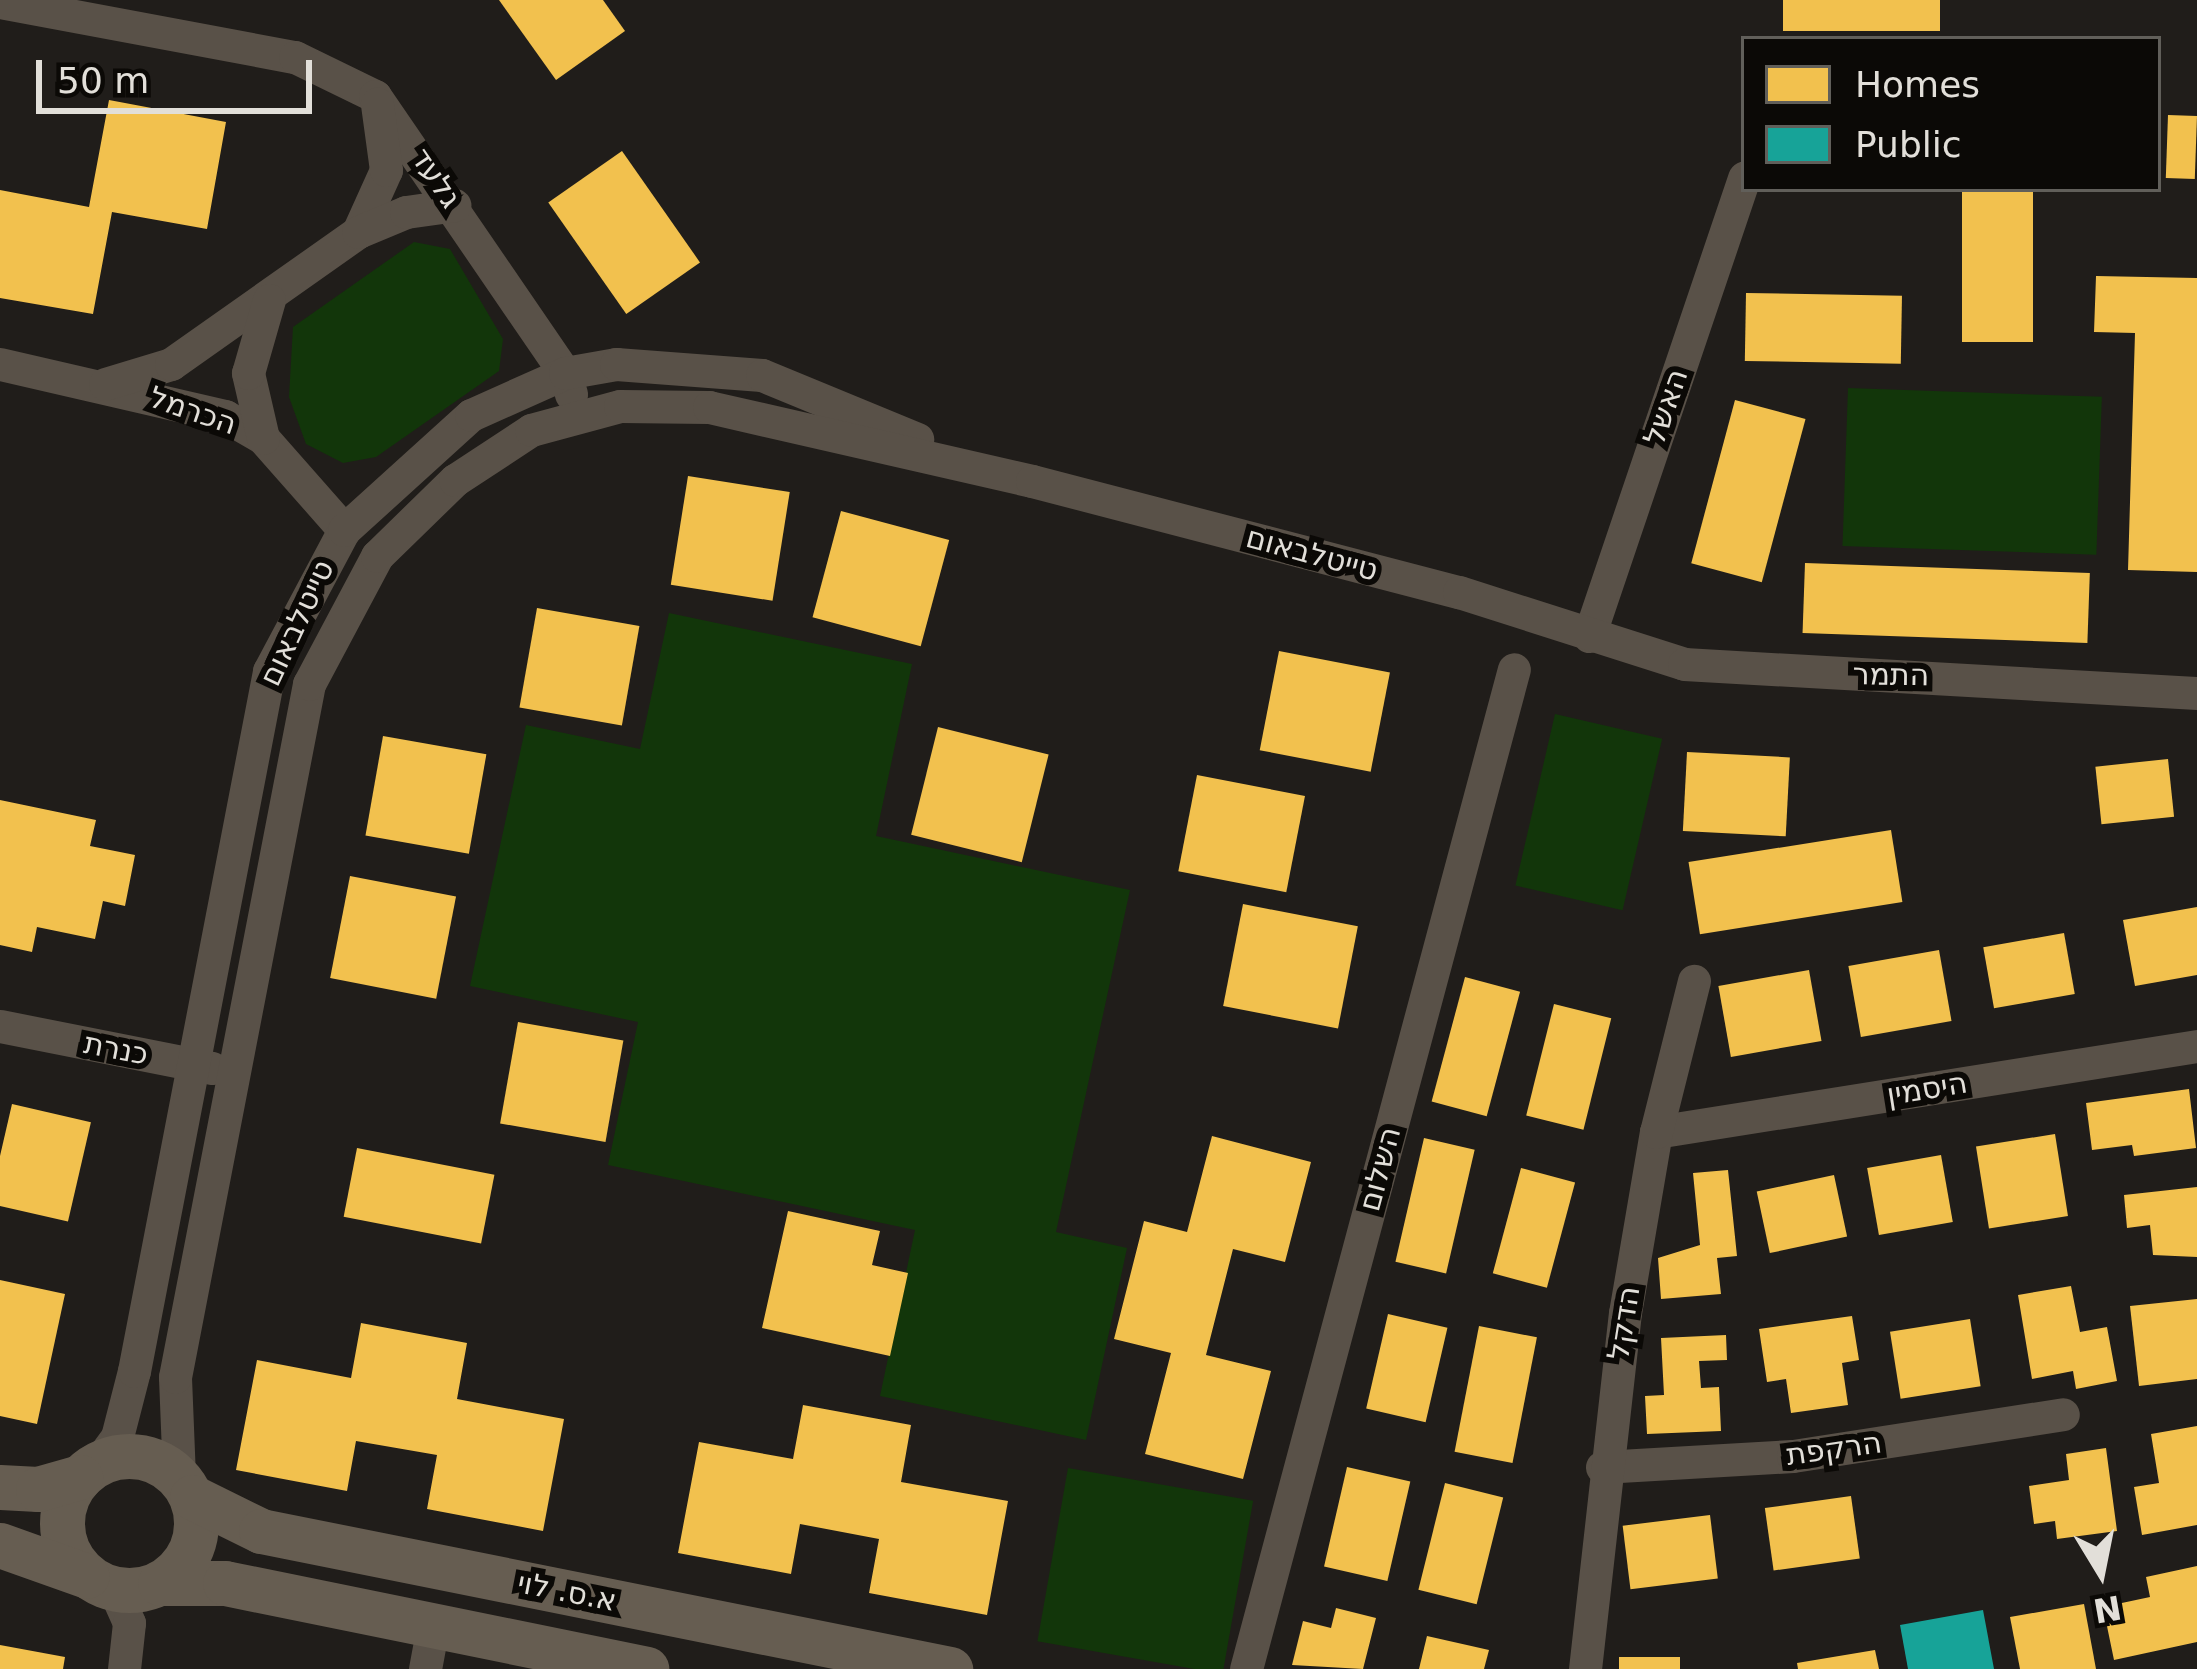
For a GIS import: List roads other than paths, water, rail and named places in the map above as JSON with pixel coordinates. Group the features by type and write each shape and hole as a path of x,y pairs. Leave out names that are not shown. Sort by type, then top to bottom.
{"main road":[{"path":"0,1487 38,1489 141,1457 186,1487 196,1536 160,1583 101,1582 0,1545"},
{"path":"89,1470 62,1517 72,1560 101,1582"},
{"name":"א.ס. לוי","path":"186,1487 261,1531 950,1669"},
{"name":"א.ס. לוי","path":"160,1583 225,1583 429,1647 646,1669"}],"street":[{"name":"גלעד","path":"0,2 295,57 375,96 455,205 566,373 576,413"},
{"path":"358,232 386,170 375,96"},
{"name":"האשל","path":"1589,636 1741,186"},
{"path":"106,384 171,364 358,232 406,212 455,205"},
{"path":"263,438 248,373 270,298"},
{"name":"טייטלבאום","path":"89,1470 123,1417 269,670 344,530 471,415 566,373 663,362 762,375 1032,481"},
{"name":"הכרמל","path":"0,364 106,384 225,416 263,438 344,530"},
{"name":"טייטלבאום","path":"186,1487 175,1377 300,719 348,601 377,556 455,480 531,430 576,413 709,407 1032,481 1459,592 1589,636"},
{"name":"התמר","path":"1589,636 1684,664 1747,670 2033,679 2197,693"},
{"name":"השלום","path":"1246,1669 1514,669"},
{"name":"הדקל","path":"1585,1669 1602,1467 1657,1132 1694,981"},
{"name":"כנרת","path":"0,1026 232,1072"},
{"name":"היסמין","path":"1657,1132 2197,1046"},
{"name":"הרקפת","path":"1602,1467 1793,1456 2063,1414"},
{"path":"101,1582 129,1623 124,1669"}]}
